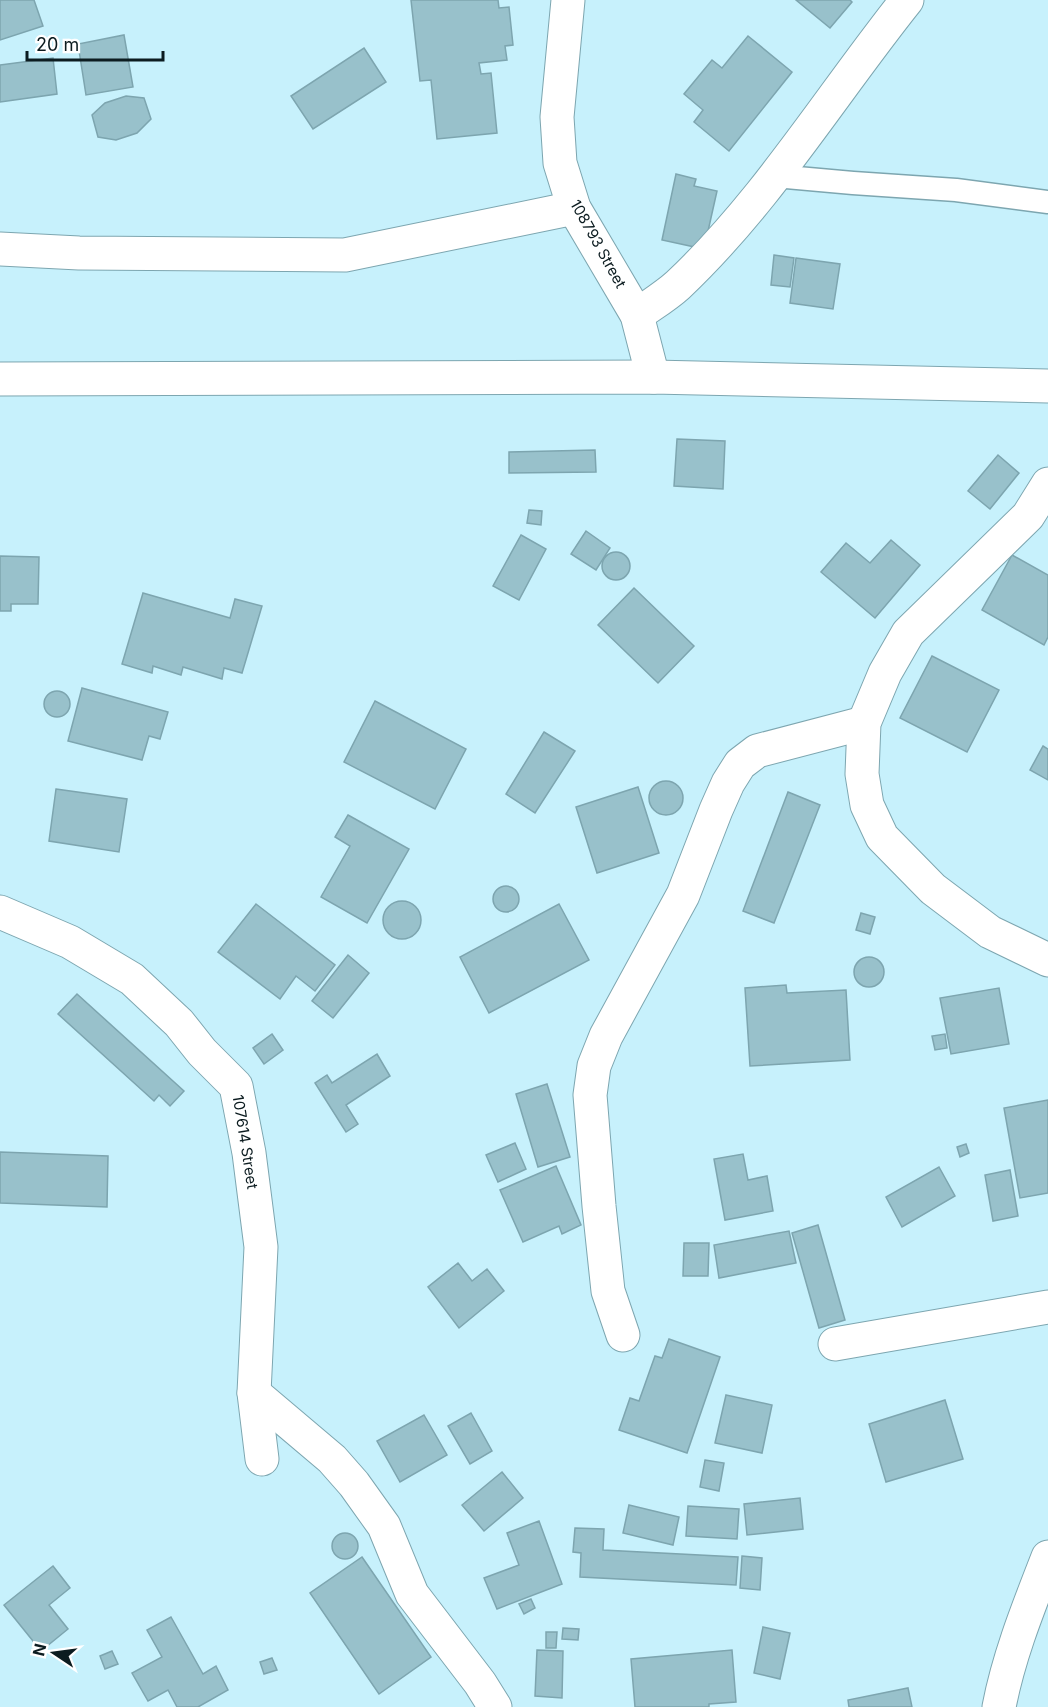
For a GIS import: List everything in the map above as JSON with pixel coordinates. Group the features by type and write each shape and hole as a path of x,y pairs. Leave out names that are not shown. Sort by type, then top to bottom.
{"street":[{"name":"108793 Street","path":"568,0 557,117 560,162 574,208 637,315 653,377"},
{"path":"637,315 676,287 716,245 775,176 907,0"},
{"path":"0,249 79,253 345,255 574,208"},
{"path":"0,379 653,377 1048,386"},
{"path":"1048,484 1028,516 908,633 885,673 864,723 862,774 867,805 882,837 933,890 990,932 1048,960"},
{"path":"622,1335 608,1291 600,1217 590,1095 594,1066 606,1036 683,895 716,810 728,783 740,764 757,751 864,723"},
{"name":"107614 Street","path":"0,912 70,942 132,979 179,1023 202,1052 236,1086 249,1153 261,1247 255,1393 262,1459"},
{"path":"835,1344 1048,1307"},
{"path":"255,1393 332,1459 354,1484 384,1526 412,1594 480,1683 495,1707"},
{"path":"999,1707 1003,1686 1026,1612 1048,1557"}],"lane":[{"path":"775,176 956,190 1048,202"}],"building":[{"path":"0,0 34,0 43,26 0,40"},
{"path":"411,0 498,0 499,8 509,7 513,45 505,46 507,60 479,63 481,74 491,73 497,133 437,139 431,80 420,81"},
{"path":"796,0 850,0 852,2 830,28"},
{"path":"124,35 133,87 86,95 78,44"},
{"path":"748,36 792,72 729,151 694,122 703,110 684,94 712,60 722,68"},
{"path":"364,48 386,82 313,129 291,96"},
{"path":"53,58 57,94 0,102 0,65"},
{"path":"126,96 144,98 151,119 137,133 116,140 98,137 92,115 105,103"},
{"path":"676,174 696,179 694,186 717,191 704,249 662,240"},
{"path":"774,255 794,258 790,287 771,285"},
{"path":"796,258 840,264 833,309 790,303"},
{"path":"677,439 725,441 723,489 674,486"},
{"path":"595,450 596,472 509,473 509,452"},
{"path":"998,455 1019,473 990,509 968,491"},
{"path":"529,510 542,511 541,525 527,523"},
{"path":"586,531 610,548 596,570 571,554"},
{"path":"521,535 546,549 519,600 493,586"},
{"path":"891,540 920,565 875,618 821,572 846,543 870,563"},
{"path":"616,552 626,556 630,566 626,576 616,580 606,576 602,566 606,556"},
{"path":"1012,555 1048,575 1048,637 1044,645 982,610"},
{"path":"0,556 39,557 38,604 11,604 11,611 0,611"},
{"path":"634,588 694,646 658,683 598,625"},
{"path":"143,593 230,618 235,599 262,606 242,673 224,668 222,679 183,667 181,675 153,666 152,673 122,664"},
{"path":"932,656 999,690 967,752 900,718"},
{"path":"82,688 168,712 160,739 149,736 142,760 68,741"},
{"path":"57,691 67,694 70,704 67,714 57,717 47,714 44,704 47,694"},
{"path":"375,701 466,749 435,809 344,762"},
{"path":"544,732 575,751 535,813 506,794"},
{"path":"1043,746 1048,749 1048,780 1030,770"},
{"path":"666,781 678,786 683,798 678,810 666,815 654,810 649,798 654,786"},
{"path":"638,787 659,853 597,873 576,807"},
{"path":"56,789 127,799 119,852 49,841"},
{"path":"788,792 820,805 774,923 743,911"},
{"path":"348,815 409,849 367,923 321,897 350,846 335,837"},
{"path":"506,886 515,890 519,899 515,908 506,912 497,908 493,899 497,890"},
{"path":"402,901 416,906 421,920 416,934 402,939 388,934 383,920 388,906"},
{"path":"256,904 335,965 315,991 296,976 280,999 218,952"},
{"path":"559,904 589,960 489,1013 460,957"},
{"path":"861,913 875,917 870,934 856,930"},
{"path":"348,955 369,973 333,1018 312,1001"},
{"path":"869,957 875,958 883,966 883,978 875,986 869,987 863,986 855,978 854,972 855,966 863,958"},
{"path":"786,985 787,993 846,990 850,1060 750,1066 745,988"},
{"path":"999,988 1009,1044 951,1054 940,998"},
{"path":"77,994 184,1091 170,1106 159,1095 154,1101 58,1014"},
{"path":"272,1034 283,1050 264,1064 253,1048"},
{"path":"945,1034 947,1048 935,1050 932,1036"},
{"path":"377,1054 390,1076 346,1105 358,1124 346,1132 315,1083 327,1075 332,1083"},
{"path":"547,1084 570,1157 538,1167 516,1094"},
{"path":"1048,1100 1048,1193 1020,1198 1004,1108"},
{"path":"515,1143 526,1169 498,1182 486,1155"},
{"path":"966,1144 969,1153 960,1157 957,1147"},
{"path":"0,1152 108,1156 107,1207 0,1203"},
{"path":"743,1154 748,1180 767,1176 773,1211 725,1220 714,1159"},
{"path":"556,1166 581,1225 562,1234 559,1226 523,1242 500,1190"},
{"path":"939,1167 955,1196 902,1227 886,1197"},
{"path":"1010,1170 1018,1216 993,1221 985,1175"},
{"path":"818,1225 845,1320 819,1328 792,1233"},
{"path":"789,1231 796,1263 719,1278 714,1245"},
{"path":"684,1243 709,1243 708,1276 683,1276"},
{"path":"458,1263 472,1281 487,1269 504,1291 459,1328 428,1287"},
{"path":"669,1339 720,1357 687,1453 619,1430 630,1398 639,1401 655,1356 662,1358"},
{"path":"726,1395 772,1405 762,1453 715,1443"},
{"path":"945,1400 963,1459 886,1482 869,1424"},
{"path":"471,1413 492,1451 470,1464 448,1426"},
{"path":"424,1415 447,1455 400,1482 377,1441"},
{"path":"705,1460 724,1463 719,1491 700,1487"},
{"path":"502,1472 523,1498 484,1531 462,1505"},
{"path":"800,1498 803,1529 747,1535 744,1504"},
{"path":"629,1505 679,1517 673,1545 623,1533"},
{"path":"688,1506 739,1509 737,1539 686,1536"},
{"path":"539,1521 562,1584 497,1609 484,1578 519,1565 507,1533"},
{"path":"575,1528 604,1529 603,1550 738,1557 736,1585 580,1577 581,1553 573,1552"},
{"path":"345,1533 355,1536 358,1546 355,1556 345,1559 335,1556 332,1546 335,1536"},
{"path":"742,1556 762,1558 760,1590 740,1588"},
{"path":"362,1557 431,1657 379,1694 310,1593"},
{"path":"53,1566 70,1588 49,1605 68,1629 41,1651 4,1605"},
{"path":"531,1599 535,1608 524,1614 519,1604"},
{"path":"171,1617 203,1674 216,1666 228,1690 198,1707 177,1707 168,1690 148,1701 132,1673 162,1657 147,1630"},
{"path":"763,1627 790,1633 780,1679 754,1673"},
{"path":"563,1628 579,1629 578,1640 562,1639"},
{"path":"546,1632 557,1632 556,1648 546,1648"},
{"path":"537,1650 563,1651 562,1698 535,1696"},
{"path":"732,1650 736,1702 709,1704 709,1707 635,1707 631,1659"},
{"path":"112,1651 118,1664 105,1669 100,1656"},
{"path":"272,1658 277,1670 264,1674 260,1662"},
{"path":"908,1688 912,1707 849,1707 848,1700"}]}
